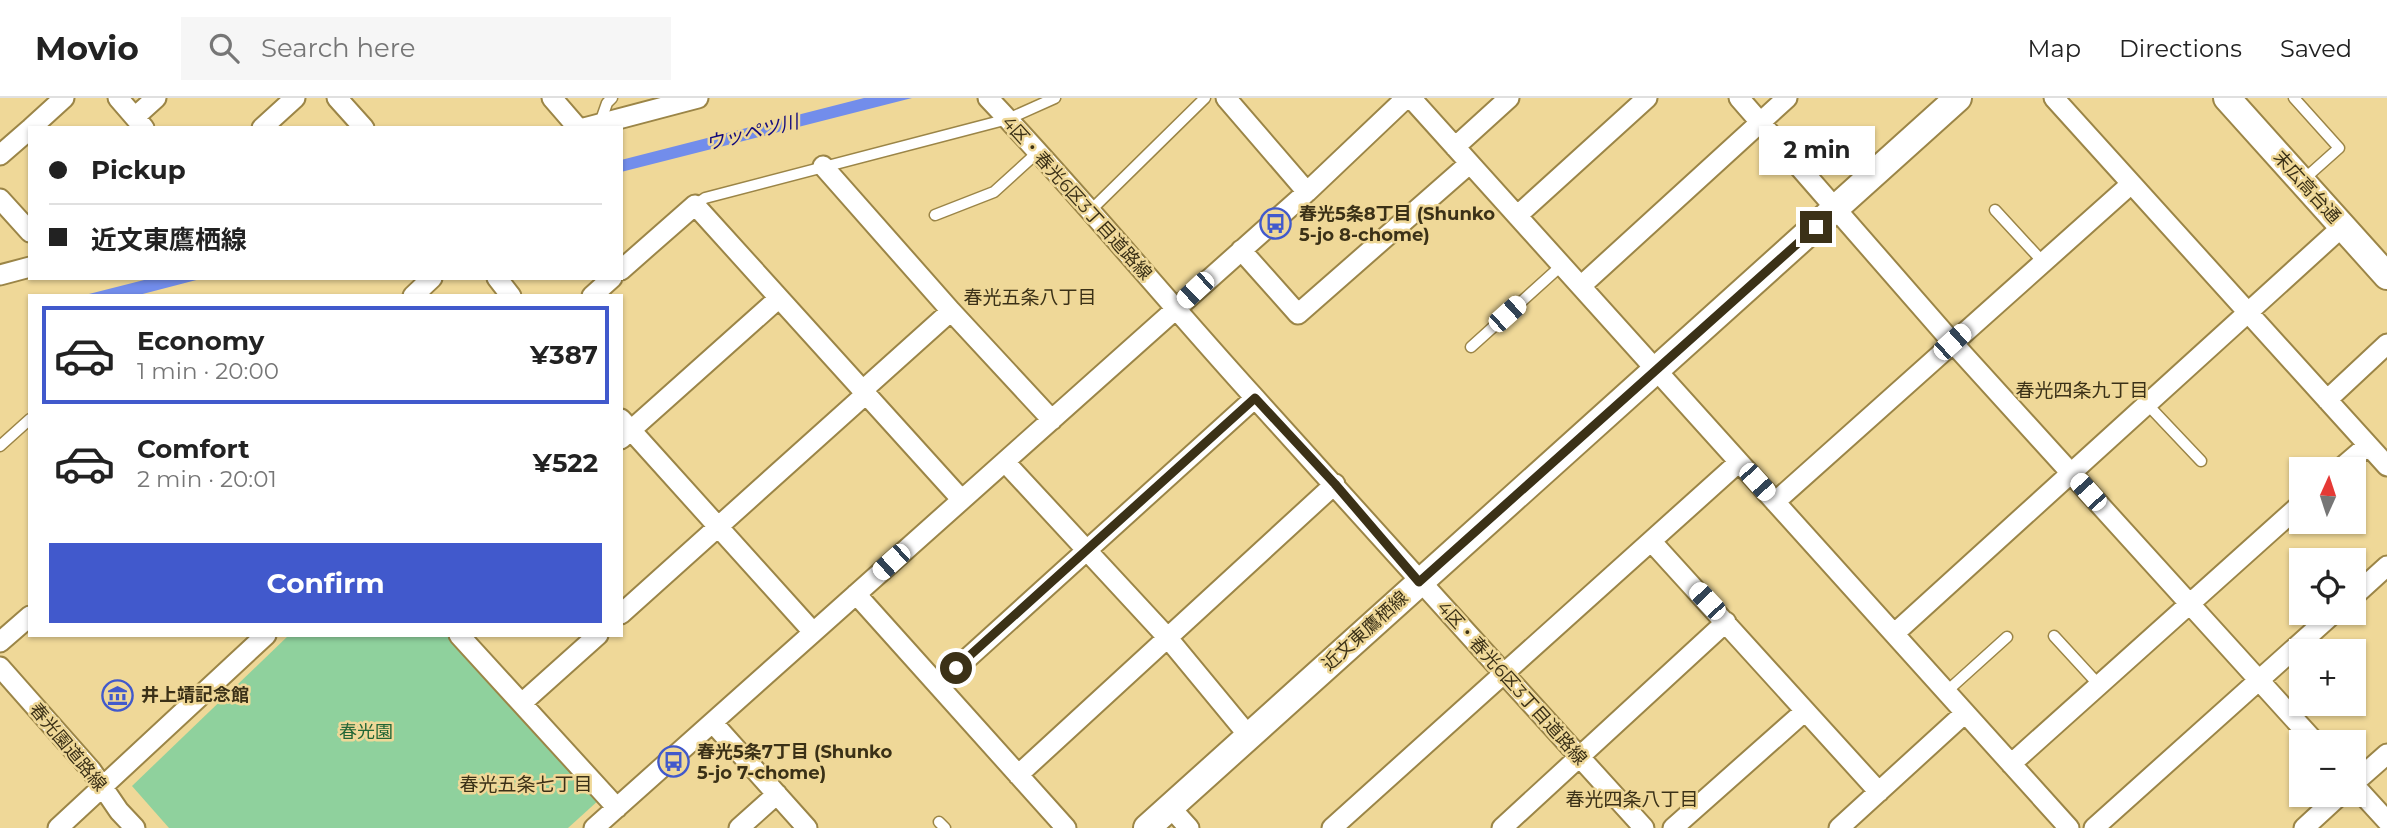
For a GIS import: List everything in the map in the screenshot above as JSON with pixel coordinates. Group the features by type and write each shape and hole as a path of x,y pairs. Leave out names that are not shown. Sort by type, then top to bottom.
{"street":[{"path":"32,126 64,98"},
{"path":"118,98 139,122 156,98"},
{"path":"264,126 295,98"},
{"path":"337,98 361,126"},
{"path":"552,98 576,126"},
{"path":"592,126 698,98"},
{"path":"1226,98 1307,192"},
{"path":"594,828 1409,98 1657,368 2069,828"},
{"path":"1455,147 1508,98"},
{"path":"1518,215 1647,98"},
{"path":"1739,98 1952,342 2304,730"},
{"path":"1581,286 1787,98"},
{"name":"近文東鷹栖線","path":"1147,828 1958,98"},
{"path":"2054,98 2387,466"},
{"name":"末広高台通","path":"2227,98 2387,276"},
{"name":"4区・春光6区3丁目道路線","path":"999,110 1335,484 1419,582 1644,828"},
{"path":"0,155 28,130"},
{"path":"1241,250 1298,314 1469,163"},
{"path":"824,166 951,312 1052,420"},
{"path":"1775,502 2131,184"},
{"path":"0,200 28,230"},
{"path":"623,268 695,205 961,499"},
{"path":"1895,633 2343,227"},
{"path":"0,275 28,268"},
{"path":"415,294 430,280"},
{"path":"499,280 509,294"},
{"path":"594,294 610,280"},
{"path":"779,298 625,430 719,527 813,632"},
{"path":"623,612 951,312"},
{"path":"2327,400 2387,344"},
{"path":"938,685 1255,398"},
{"path":"2353,457 2368,444"},
{"path":"1005,462 1167,637 1248,735"},
{"path":"1332,828 1739,462"},
{"path":"1018,775 1335,484"},
{"path":"2011,764 2289,515"},
{"path":"1651,541 1879,792"},
{"path":"2366,585 2387,566"},
{"path":"856,594 1066,828"},
{"path":"0,642 28,618"},
{"path":"1502,828 1726,622"},
{"path":"2094,828 2321,625"},
{"path":"58,828 264,637"},
{"path":"461,637 617,808"},
{"path":"522,703 596,637"},
{"name":"春光園道路線","path":"0,667 104,787 119,811 135,828"},
{"path":"1674,828 1805,711"},
{"path":"1839,828 1965,713"},
{"path":"713,723 807,828"},
{"path":"2366,773 2387,754"},
{"path":"739,828 777,794"},
{"path":"2366,797 2387,821"},
{"path":"1170,807 1189,828"},
{"path":"2304,828 2327,807"}],"lane":[{"path":"592,126 612,98"},
{"path":"695,205 705,198 824,166 999,110 1055,98"},
{"path":"1089,211 1205,98"},
{"path":"2294,98 2339,148 2301,181"},
{"path":"935,215 995,192 1038,152"},
{"path":"1995,210 2043,262"},
{"path":"1471,347 1562,265"},
{"path":"2147,404 2201,461"},
{"path":"0,446 28,421"},
{"path":"2054,636 2099,685"},
{"path":"1946,692 2007,637"}],"green space":[{"name":"春光園","path":"287,637 449,637 600,799 568,828 169,828 132,786"}],"water":[{"name":"ウッペツ川","path":"864,98 912,98 623,171 623,159"},
{"path":"144,280 196,280 143,294 89,294"}],"place":[{"name":"春光5条8丁目 (Shunko 5-jo 8-chome)","path":"1276,224"},
{"name":"井上靖記念館","path":"118,695"},
{"name":"春光5条7丁目 (Shunko 5-jo 7-chome)","path":"674,762"}],"district":[{"name":"春光五条八丁目","path":"1030,297"},
{"name":"春光四条九丁目","path":"2082,390"},
{"name":"春光五条七丁目","path":"526,784"},
{"name":"春光四条八丁目","path":"1632,799"}],"route":[{"path":"956,668 1255,398 1335,484 1419,582 1816,227"}]}
